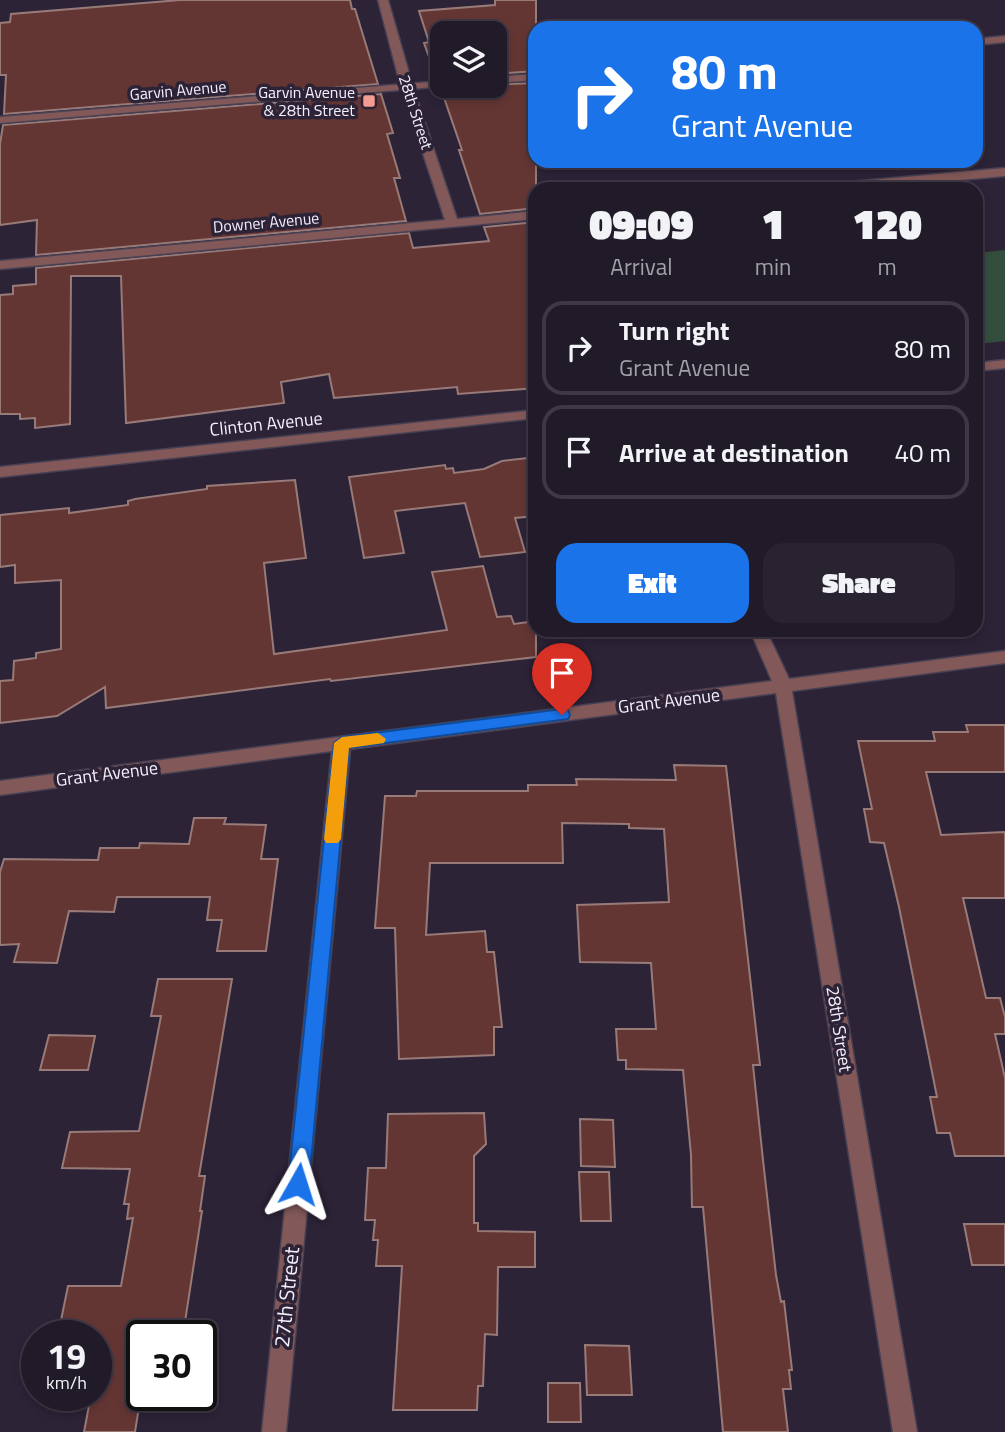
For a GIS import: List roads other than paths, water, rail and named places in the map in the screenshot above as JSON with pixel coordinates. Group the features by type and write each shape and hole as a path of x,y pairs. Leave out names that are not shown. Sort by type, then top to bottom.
{"street":[{"name":"28th Street","path":"383,0 407,87 452,223"},
{"path":"983,41 1005,39"},
{"path":"507,79 528,78"},
{"name":"Garvin Avenue","path":"0,120 430,85"},
{"path":"894,182 1005,172"},
{"name":"Downer Avenue","path":"0,265 528,216"},
{"path":"983,366 1005,364"},
{"name":"Clinton Avenue","path":"0,472 528,415"},
{"name":"28th Street","path":"761,637 783,686 905,1432"},
{"name":"Grant Avenue","path":"0,788 1005,657"},
{"name":"27th Street","path":"274,1432 342,743"}],"place":[{"name":"Garvin Avenue & 28th Street","path":"369,101"}]}
